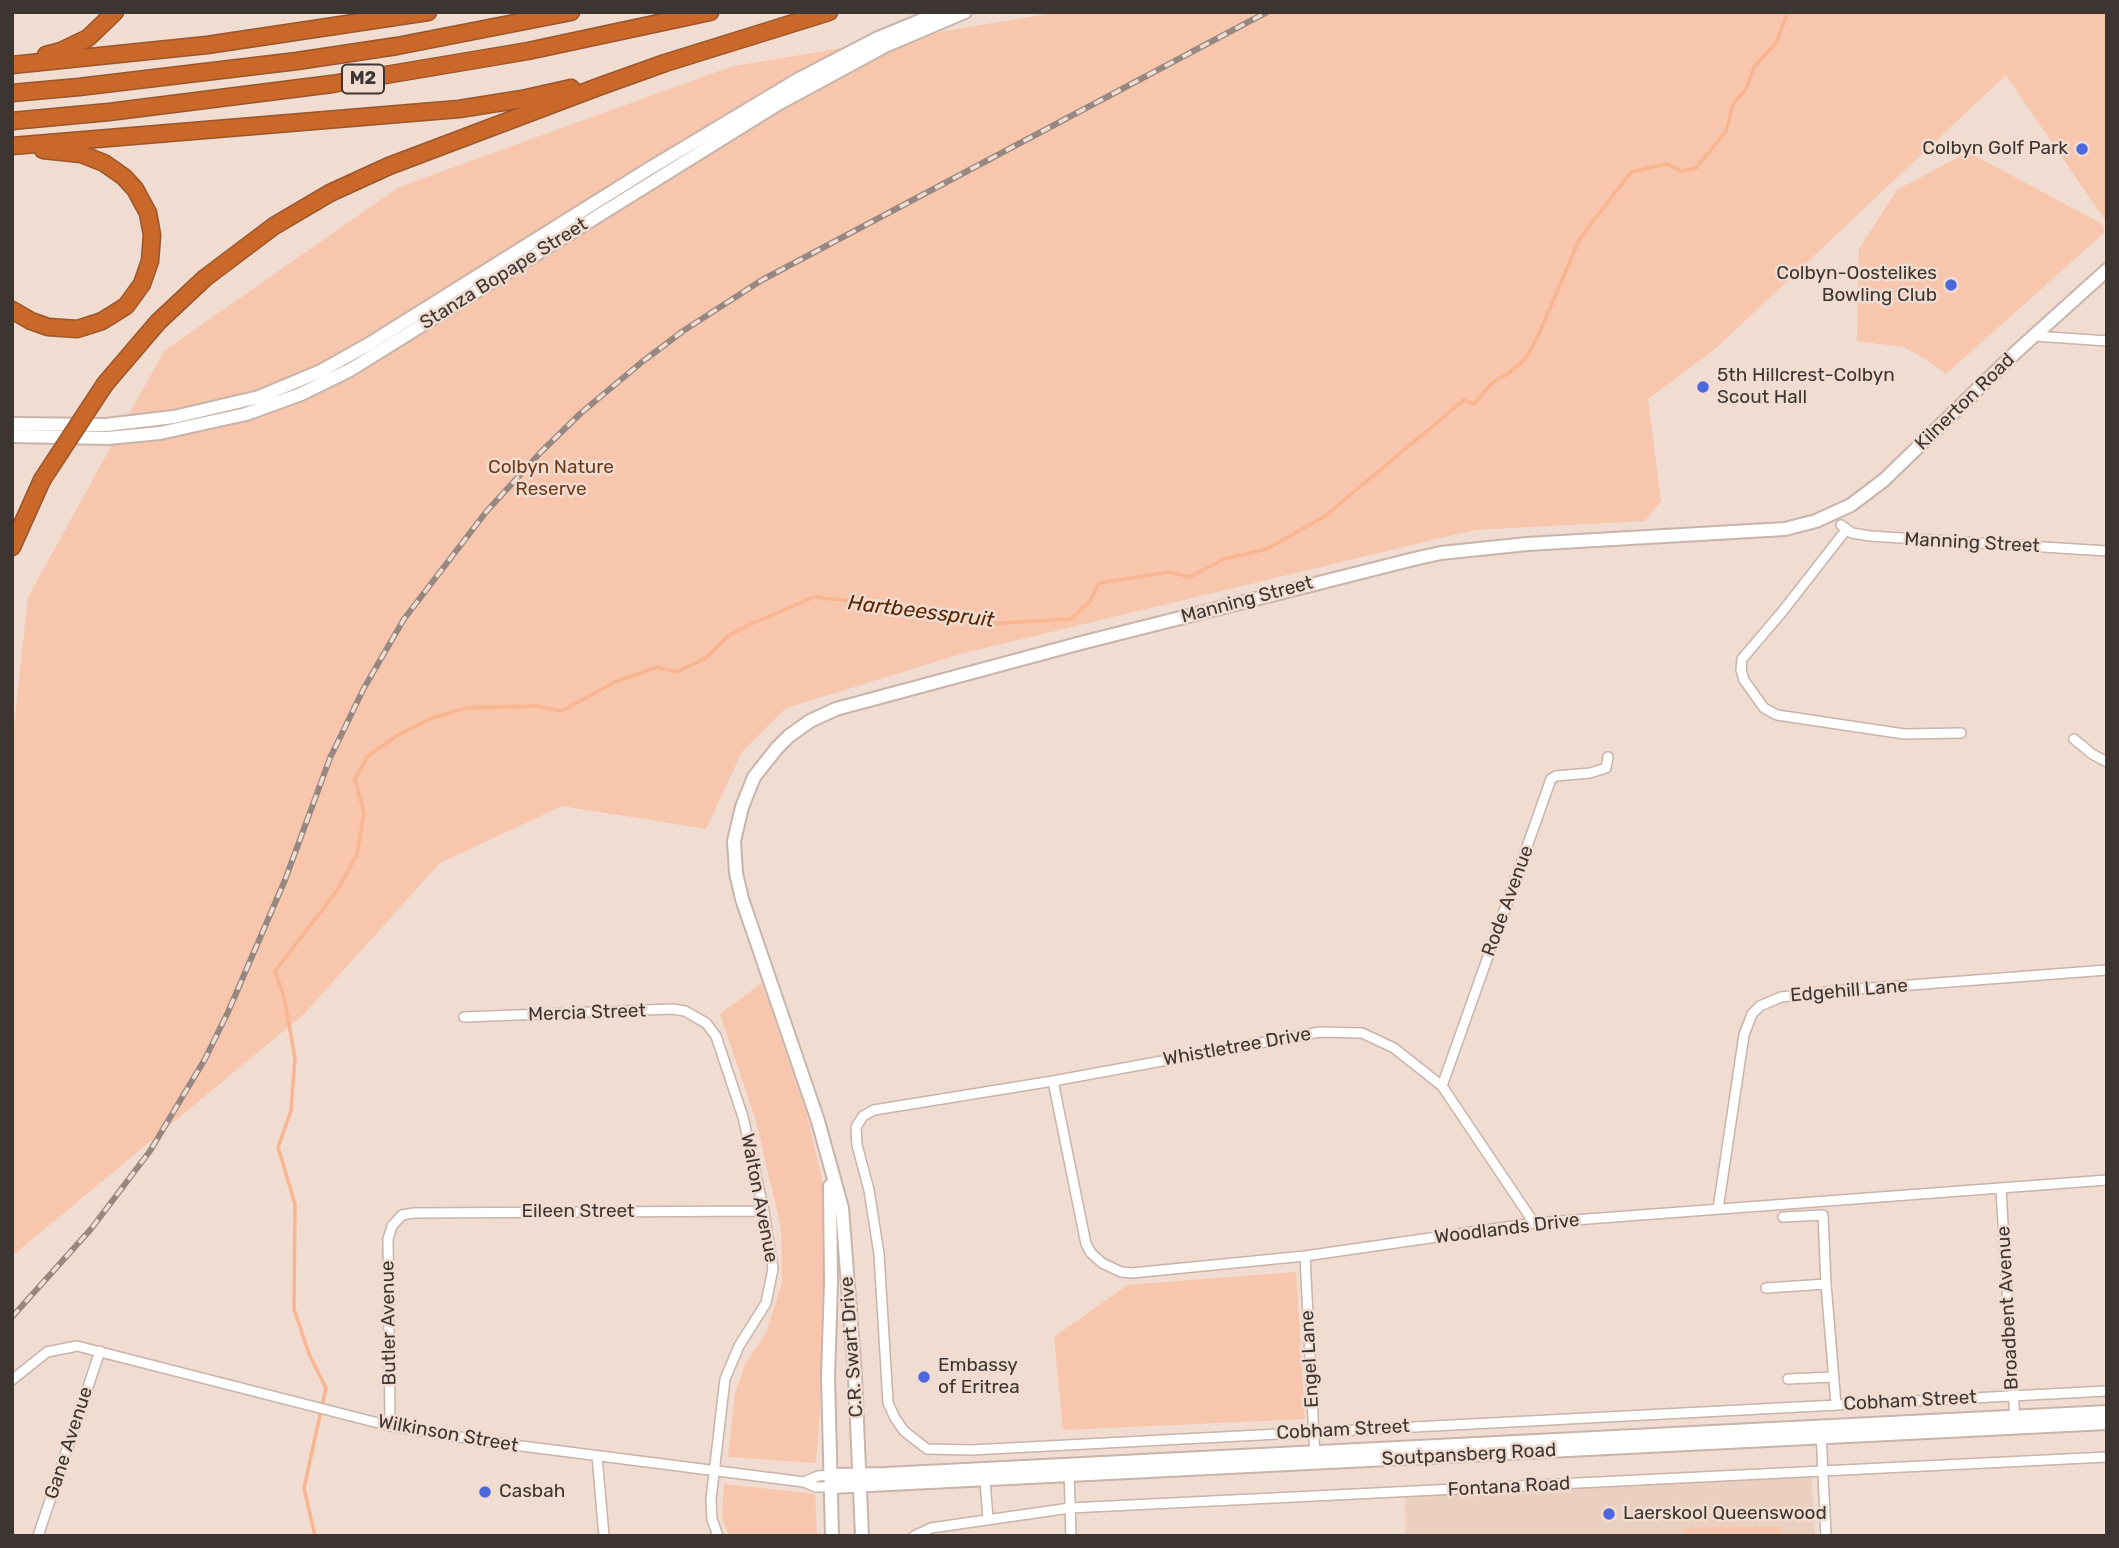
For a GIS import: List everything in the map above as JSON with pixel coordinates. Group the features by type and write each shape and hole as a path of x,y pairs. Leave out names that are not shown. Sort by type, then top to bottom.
{"highway":[{"path":"12,60 40,56 76,45 97,31 115,12"},
{"path":"12,65 207,45 428,12"},
{"name":"M2","path":"12,93 297,61 397,46 571,12"},
{"name":"M2","path":"12,121 109,112 358,80 528,51 710,12"},
{"path":"12,148 472,108 542,96 665,63 829,12"},
{"path":"12,547 42,480 105,384 133,349 180,300 243,247 302,209 389,166 665,63"},
{"path":"12,148 80,154 114,169 135,188 148,213 152,249 147,272 135,296 126,306 103,321 77,329 61,329 31,321 12,310"}],"main road":[{"name":"Stanza Bopape Street","path":"12,424 106,425 174,418 260,397 321,371 799,79 876,39 941,12"},
{"name":"Stanza Bopape Street","path":"12,436 108,438 160,433 246,414 301,394 350,370 778,104 885,46 965,12"},
{"name":"Kilnerton Road","path":"1816,522 1851,505 1884,480 2107,270"},
{"name":"Manning Street","path":"739,817 754,777 789,736 822,715 867,700 1344,575 1441,553 1527,544 1752,532 1785,529 1816,522"},
{"name":"C.R. Swart Drive","path":"739,817 733,851 742,899 806,1082 842,1208 855,1376 862,1536"},
{"name":"C.R. Swart Drive","path":"829,1161 832,1536"},
{"name":"Soutpansberg Road","path":"830,1481 2015,1422 2107,1412"},
{"name":"Soutpansberg Road","path":"2015,1422 2107,1423"},
{"name":"Soutpansberg Road","path":"859,1480 985,1480 1069,1470"}],"street":[{"path":"2035,336 2107,341"},
{"name":"Manning Street","path":"1961,733 1903,734 1777,715 1764,708 1744,680 1742,659 1797,594 1844,527 1859,535 1889,538 2107,551"},
{"path":"2074,739 2107,762"},
{"name":"Rode Avenue","path":"1442,1086 1551,779 1606,768 1608,757"},
{"name":"Edgehill Lane","path":"1718,1209 1744,1035 1752,1014 1760,1006 1781,997 1845,990 2107,970"},
{"name":"Mercia Street","path":"464,1017 672,1010 685,1011 706,1023"},
{"name":"Walton Avenue","path":"706,1023 713,1030 721,1048 743,1117 764,1211 773,1269 771,1288 760,1316 732,1359 725,1379 711,1510 718,1536"},
{"name":"Whistletree Drive","path":"859,1121 874,1110 1053,1081 1320,1032 1362,1033 1394,1048 1442,1086 1534,1223"},
{"name":"Woodlands Drive","path":"1053,1081 1082,1234 1091,1253 1101,1263 1121,1272 1305,1256 1534,1223 2107,1180"},
{"name":"Cobham Street","path":"859,1121 857,1145 869,1190 879,1254 888,1403 900,1427 920,1445 937,1451 2107,1391"},
{"name":"Broadbent Avenue","path":"2001,1189 2015,1422"},
{"name":"Eileen Street","path":"395,1222 407,1213 764,1211"},
{"path":"1783,1217 1823,1215 1836,1405"},
{"name":"Butler Avenue","path":"390,1426 388,1239 389,1231 395,1222"},
{"name":"Engel Lane","path":"1305,1256 1315,1458"},
{"path":"1766,1288 1826,1284"},
{"name":"Wilkinson Street","path":"12,1380 42,1355 71,1346 100,1351 390,1426 452,1437 804,1482 816,1487 830,1481"},
{"name":"Gane Avenue","path":"38,1536 100,1351"},
{"path":"1788,1379 1833,1377"},
{"path":"1821,1432 1826,1536"},
{"path":"597,1456 604,1536"},
{"name":"Fontana Road","path":"914,1536 931,1528 1070,1508 2107,1457"},
{"path":"1069,1470 1072,1536"},
{"path":"985,1480 988,1519"}],"shaded area":[{"name":"Laerskool Queenswood","path":"1811,1472 1815,1536 1406,1536 1405,1492"}],"green space":[{"name":"Colbyn Nature Reserve","path":"1059,12 2107,12 2107,223 2006,75 1716,348 1648,399 1661,501 1645,521 1474,530 964,653 786,708 742,752 706,829 562,806 440,863 304,1014 12,1256 12,745 28,597 164,351 399,187 733,66"},
{"name":"Colbyn-Oostelikes Bowling Club","path":"1968,152 2102,224 2105,232 1946,374 1903,347 1857,341 1859,249 1897,190"},
{"path":"762,983 807,1115 825,1192 820,1410 816,1463 728,1457 735,1394 745,1364 766,1333 782,1283 781,1228 756,1121 720,1014"},
{"path":"1296,1272 1305,1419 1063,1430 1054,1337 1127,1285"},
{"path":"724,1484 815,1494 817,1536 729,1536 722,1517"},
{"path":"1782,1526 1782,1536 1684,1536 1684,1528"}],"waterway":[{"name":"Hartbeesspruit","path":"315,1536 304,1488 326,1388 309,1354 294,1309 295,1204 278,1147 291,1111 295,1058 284,997 275,971 339,888 357,854 364,813 355,779 367,757 396,736 432,718 466,708 536,706 562,711 615,682 657,667 677,672 706,658 728,636 814,597 859,602 905,613 944,613 985,624 1071,619 1090,601 1099,583 1169,572 1190,577 1224,559 1267,549 1325,516 1464,400 1474,404 1493,382 1525,359 1538,336 1580,238 1631,172 1667,164 1681,171 1696,168 1726,131 1733,104 1746,89 1754,67 1776,43 1788,12"}],"railway":[{"path":"12,1317 91,1229 150,1151 205,1059 228,1012 285,880 330,758 364,688 404,619 486,512 541,452 581,413 642,362 683,331 762,280 1267,12"}],"place":[{"name":"Colbyn Golf Park","path":"2082,149"},
{"name":"Colbyn-Oostelikes Bowling Club","path":"1951,285"},
{"name":"5th Hillcrest-Colbyn Scout Hall","path":"1703,387"},
{"name":"Embassy of Eritrea","path":"924,1377"},
{"name":"Casbah","path":"485,1492"},
{"name":"Laerskool Queenswood","path":"1609,1514"}]}
